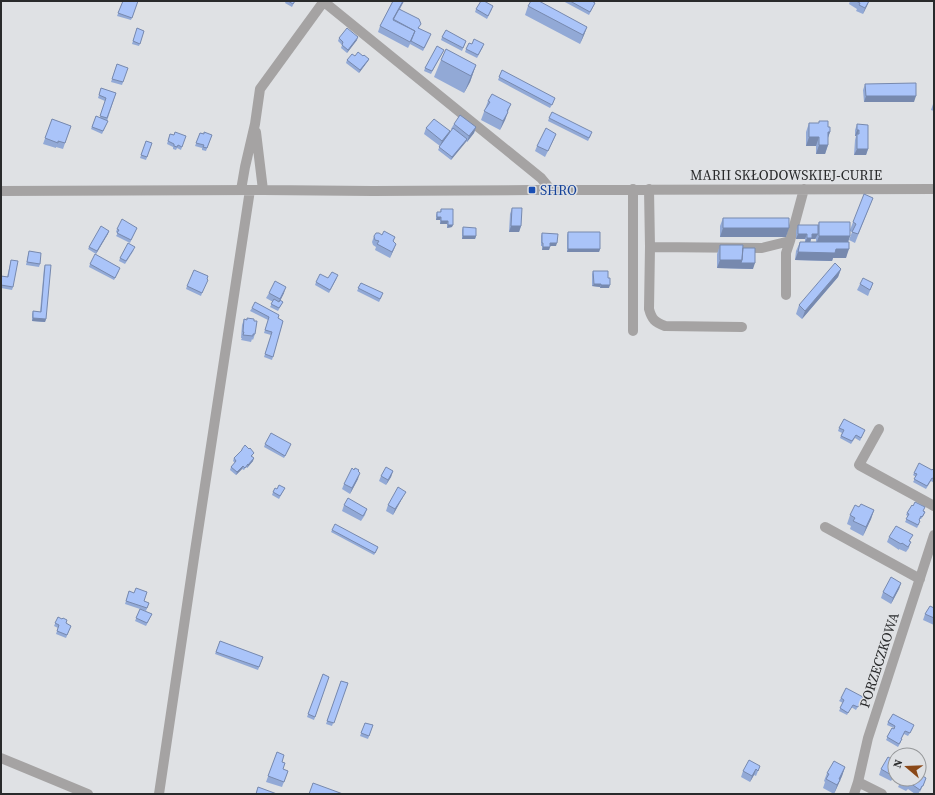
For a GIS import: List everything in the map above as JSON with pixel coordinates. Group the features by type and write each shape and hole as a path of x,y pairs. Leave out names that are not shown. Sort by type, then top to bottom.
{"street":[{"path":"159,794 245,190 245,167 255,124 260,89 324,1 541,178 551,190"},
{"path":"255,124 263,190"},
{"path":"786,295 786,253 804,189"},
{"name":"MARII SKŁODOWSKIEJ-CURIE","path":"1,191 934,189"},
{"path":"633,331 636,190"},
{"path":"649,190 651,316 656,322 665,326 742,327"},
{"path":"650,247 762,248 790,241"},
{"path":"879,429 859,465 934,506"},
{"path":"825,527 920,579"},
{"name":"PORZECZKOWA","path":"854,794 868,738 934,536"},
{"path":"1,758 88,794"},
{"path":"858,782 882,794"}],"building":[{"path":"123,1 138,1 132,18 118,13"},
{"path":"288,1 295,1 293,4"},
{"path":"393,1 403,1 393,19 415,31 410,42 380,26"},
{"path":"481,1 493,6 488,16 476,9"},
{"path":"531,1 539,1 587,27 583,35 528,6"},
{"path":"570,1 592,1 595,3 590,12"},
{"path":"856,1 869,1 865,8 859,5 860,3"},
{"path":"399,9 419,19 421,24 418,28 431,34 424,48 411,41 415,31 393,20"},
{"path":"137,28 144,31 140,44 133,41"},
{"path":"347,28 358,37 348,50 342,45 343,42 339,38"},
{"path":"446,30 466,41 463,48 442,37"},
{"path":"474,39 484,44 478,55 466,49 469,43 472,44"},
{"path":"437,46 444,50 432,71 425,68"},
{"path":"446,49 476,65 471,76 441,60"},
{"path":"358,52 369,59 360,70 347,60 352,54 355,56"},
{"path":"117,64 128,68 123,82 112,79"},
{"path":"502,70 555,98 552,105 499,77"},
{"path":"916,83 916,96 866,96 865,84"},
{"path":"101,88 116,93 107,118 100,116 106,98 99,95"},
{"path":"492,94 511,104 503,121 484,111 490,102 488,101"},
{"path":"552,112 592,132 589,138 549,118"},
{"path":"460,115 476,127 469,136 454,124"},
{"path":"96,116 108,121 103,131 92,127"},
{"path":"52,119 71,126 65,143 58,141 58,143 45,138"},
{"path":"434,119 450,131 442,141 426,128"},
{"path":"819,121 828,121 830,132 828,132 828,145 819,145 819,137 809,137 809,123 819,123"},
{"path":"857,124 868,125 868,149 857,149 857,134 859,134 859,130 857,130"},
{"path":"453,128 467,139 452,157 439,147"},
{"path":"546,128 556,134 548,151 537,146"},
{"path":"175,132 186,136 182,147 178,145 177,147 174,146 174,144 168,141 170,134 174,135"},
{"path":"204,132 212,135 207,148 203,147 204,145 196,143 200,133 204,134"},
{"path":"146,141 152,143 147,157 141,155"},
{"path":"864,194 873,198 858,234 852,232 856,224 853,222"},
{"path":"512,208 522,208 521,226 511,226"},
{"path":"441,209 453,209 453,225 448,225 448,221 441,221 441,217 437,217 437,212 441,212"},
{"path":"723,218 789,218 789,228 723,228"},
{"path":"122,219 137,228 131,240 117,233 119,230 117,229"},
{"path":"819,222 850,222 850,236 819,236"},
{"path":"798,225 818,225 818,234 812,234 812,238 807,238 807,234 798,234"},
{"path":"101,226 109,231 97,251 89,247"},
{"path":"463,227 476,228 476,236 463,236"},
{"path":"384,231 395,237 393,241 396,244 392,252 377,244 379,241 375,240 374,236 376,233 382,235"},
{"path":"568,232 600,232 600,249 568,249"},
{"path":"542,233 558,234 557,243 550,243 550,247 543,247"},
{"path":"800,242 849,242 849,249 836,249 835,253 798,252"},
{"path":"128,243 135,247 126,261 120,258"},
{"path":"720,245 743,245 742,260 720,260"},
{"path":"743,248 755,248 755,263 741,263"},
{"path":"29,251 41,253 40,264 27,262"},
{"path":"95,254 120,268 115,278 90,264"},
{"path":"11,260 18,261 13,287 1,285 1,276 8,277"},
{"path":"835,263 841,269 805,311 799,305"},
{"path":"45,265 51,265 46,319 33,318 33,311 41,312"},
{"path":"194,270 208,276 208,280 202,293 187,286"},
{"path":"593,271 608,271 610,285 594,284"},
{"path":"332,272 338,275 330,290 316,282 320,274 328,278"},
{"path":"863,278 873,283 870,290 860,284"},
{"path":"275,281 286,287 280,299 269,293"},
{"path":"361,283 383,293 380,299 358,288"},
{"path":"274,299 279,302 280,300 283,302 279,308 271,304"},
{"path":"255,302 279,315 278,318 283,321 273,357 265,354 272,332 265,330 269,317 252,308"},
{"path":"247,318 257,321 255,334 253,334 253,336 243,335 244,319 247,320"},
{"path":"844,419 865,430 861,438 856,435 852,441 841,436 844,430 839,428"},
{"path":"271,433 291,444 285,456 265,444"},
{"path":"245,445 254,453 251,456 254,458 245,468 243,466 237,472 231,467 236,461 234,458"},
{"path":"919,463 932,470 934,469 934,479 932,478 927,486 914,479 917,474 914,473"},
{"path":"386,467 393,471 388,480 381,476"},
{"path":"352,468 354,470 355,468 359,470 358,471 360,473 352,488 344,484"},
{"path":"279,485 285,488 280,496 273,492"},
{"path":"398,487 406,492 395,509 388,505"},
{"path":"348,498 367,509 363,516 344,505"},
{"path":"915,502 925,507 923,511 925,512 922,517 921,516 918,525 906,519 909,514 907,513"},
{"path":"861,504 874,510 866,527 853,521 855,518 850,515 855,505 859,507"},
{"path":"335,524 378,547 375,553 332,530"},
{"path":"896,526 913,535 909,541 911,542 908,547 889,537"},
{"path":"891,577 901,583 893,598 883,592"},
{"path":"136,588 147,592 144,601 149,603 147,608 126,601 129,591 134,593"},
{"path":"930,606 934,608 934,618 925,614"},
{"path":"140,609 152,614 147,623 136,618"},
{"path":"58,617 67,620 66,623 71,626 67,635 57,631 59,625 55,623"},
{"path":"220,641 263,657 259,667 216,652"},
{"path":"323,674 329,677 315,717 308,714"},
{"path":"341,681 348,683 334,723 327,721"},
{"path":"846,688 863,697 858,707 853,705 848,713 840,708 844,700 841,698"},
{"path":"893,714 914,725 910,733 905,731 899,744 887,737 892,728 894,729 895,726 888,722"},
{"path":"365,723 373,725 369,736 361,733"},
{"path":"277,752 284,755 282,762 285,763 283,769 288,771 284,782 268,776"},
{"path":"887,759 887,772 881,769"},
{"path":"749,760 760,766 758,771 756,769 752,776 743,771"},
{"path":"834,761 845,767 837,785 826,779 829,774 827,773"},
{"path":"313,783 343,794 309,794"},
{"path":"258,787 277,794 256,794"}],"place":[{"name":"SHRO","path":"532,190"}]}
